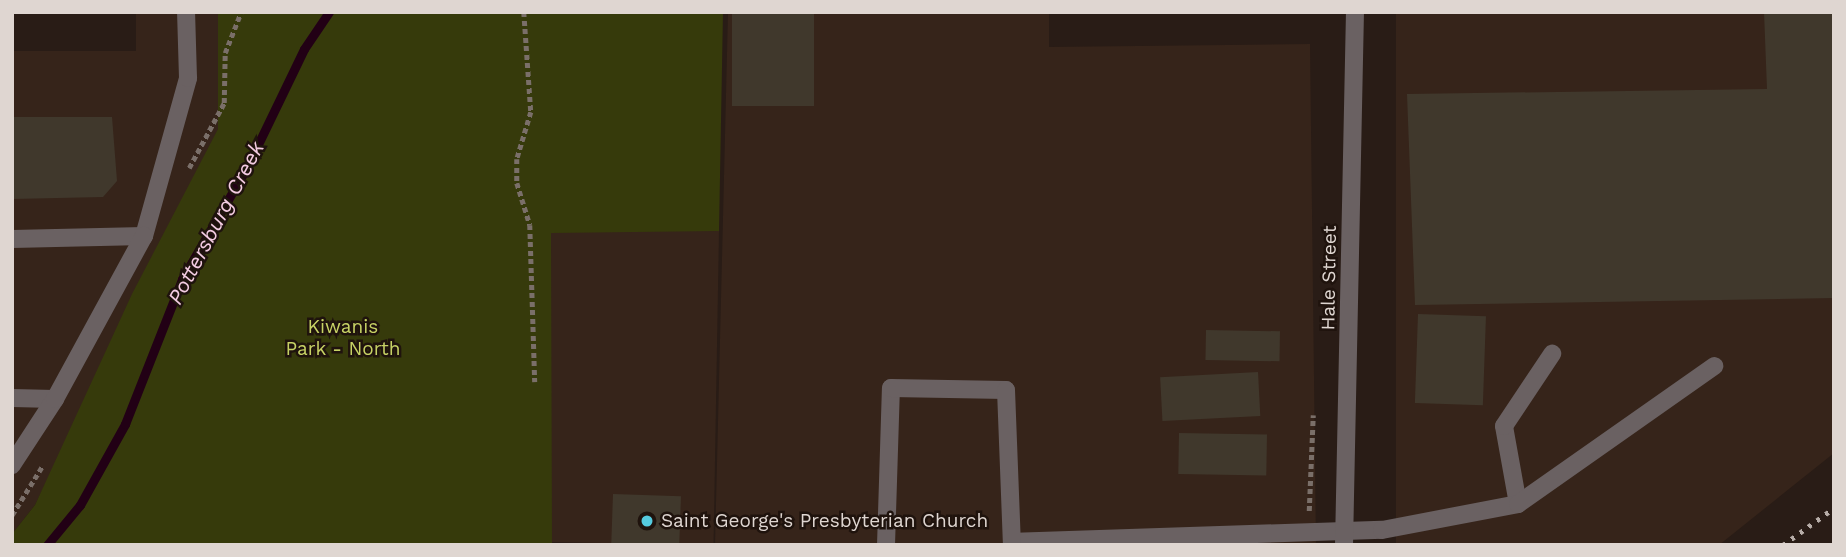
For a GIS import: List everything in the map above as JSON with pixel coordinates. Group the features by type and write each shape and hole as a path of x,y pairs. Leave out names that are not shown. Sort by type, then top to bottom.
{"street":[{"path":"12,464 55,399 144,236 188,78 186,12"},
{"name":"Hale Street","path":"1345,539 1355,12"},
{"path":"12,239 144,236"},
{"path":"1518,504 1504,426 1552,354"},
{"path":"886,545 891,388 1006,390 1012,544 1308,533 1345,539 1518,504 1714,366"},
{"path":"12,398 55,399"}],"path":[{"path":"524,12 531,112 517,159 516,183 530,225 536,382"},
{"path":"1308,533 1313,415"}],"shaded area":[{"path":"136,12 218,12 219,129 35,505 12,534 12,51 136,51"},
{"path":"728,12 1049,12 1049,47 1310,44 1316,545 715,545"},
{"path":"1396,12 1834,12 1834,453 1719,545 1396,545"},
{"path":"551,228 719,231 714,545 546,542"}],"green space":[{"name":"Kiwanis Park - North","path":"218,12 723,12 719,231 551,233 552,545 12,545 12,534 35,505 132,294 218,129"}],"building":[{"path":"732,12 814,12 814,106 732,106"},
{"path":"1764,12 1834,12 1834,298 1415,305 1407,94 1767,89"},
{"path":"12,117 112,117 117,181 103,197 12,199"},
{"path":"1418,314 1486,316 1483,405 1415,403"},
{"path":"1206,330 1280,331 1279,361 1205,360"},
{"path":"1258,372 1260,416 1162,421 1160,377"},
{"path":"1179,433 1267,435 1266,476 1178,474"},
{"name":"Saint George's Presbyterian Church","path":"613,494 681,496 679,545 611,545"}],"waterway":[{"name":"Pottersburg Creek","path":"47,545 80,505 125,424 182,279 247,167 304,49 329,12"}],"railway":[{"path":"1783,545 1834,508"}],"place":[{"name":"Saint George's Presbyterian Church","path":"647,521"}]}
